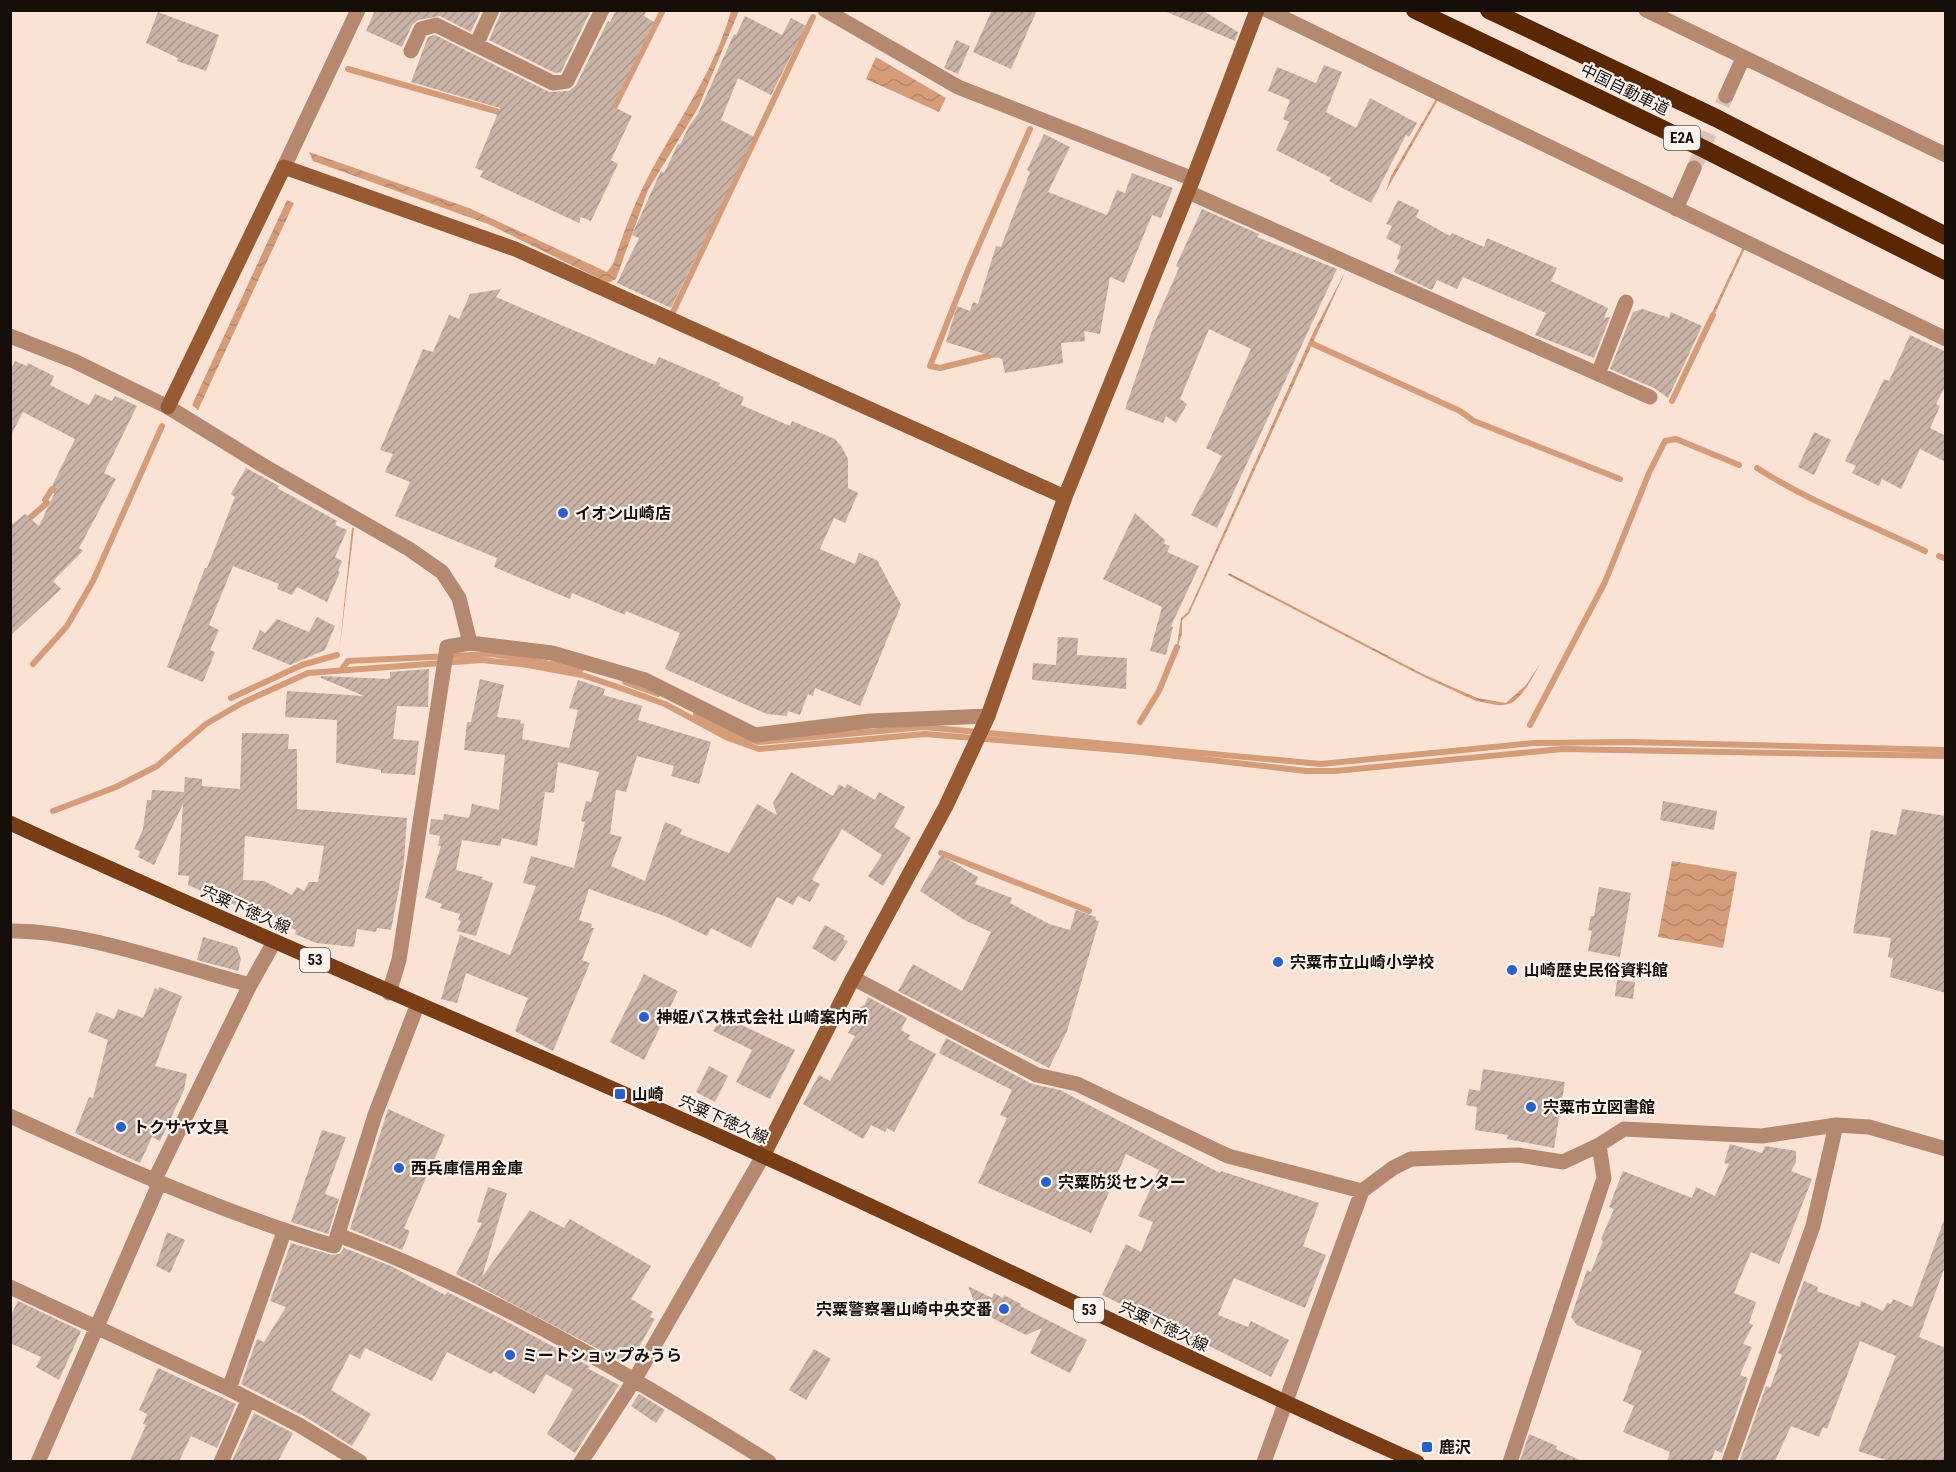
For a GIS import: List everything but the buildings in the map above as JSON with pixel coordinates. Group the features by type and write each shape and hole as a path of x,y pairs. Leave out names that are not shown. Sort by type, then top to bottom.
{"highway":[{"name":"中国自動車道","path":"1415,10 1698,146 1946,271"},
{"name":"中国自動車道","path":"1489,10 1716,118 1946,236"}],"main road":[{"name":"宍粟下徳久線","path":"10,823 417,1006 763,1156 1286,1404 1417,1461"}],"street":[{"path":"168,407 358,10"},
{"path":"476,45 492,10"},
{"path":"411,51 421,29 436,25 553,83 567,81 602,10"},
{"path":"825,10 958,87 1190,185 1650,397"},
{"path":"581,1461 635,1379 763,1156 853,978 946,806 988,716 1065,497 1190,185 1257,10"},
{"path":"1267,10 1946,339"},
{"path":"1646,10 1946,155"},
{"path":"1725,96 1743,58"},
{"path":"284,167 515,249 1065,497"},
{"path":"1676,209 1694,168"},
{"path":"1598,374 1626,302"},
{"path":"10,336 74,360 168,407 264,466 409,549 442,572 459,598 470,643"},
{"path":"389,993 399,960 447,647 470,643 552,653 645,680 755,735 870,721 988,716"},
{"path":"10,931 37,931 90,942 249,985"},
{"path":"38,1461 98,1326 157,1182 249,985 274,942"},
{"path":"853,978 1037,1074 1077,1084 1228,1156 1362,1191"},
{"path":"10,1116 157,1182 284,1232 334,1246 375,1115 417,1006"},
{"path":"1729,1461 1813,1226 1836,1125"},
{"path":"1264,1461 1362,1191 1393,1168 1411,1159 1518,1155 1563,1162 1599,1145 1624,1129 1762,1136 1836,1125 1869,1127 1946,1149"},
{"path":"1510,1461 1604,1178 1599,1145"},
{"path":"229,1389 284,1232"},
{"path":"338,1235 404,1260 635,1379 769,1461"},
{"path":"10,1287 98,1326 229,1389 360,1461"},
{"path":"221,1461 248,1401"}],"water":[{"path":"731,11 739,11 698,108 648,190 616,279 608,283 488,224 313,161 309,152 469,208 607,272 613,264 647,179 694,97 714,56"},
{"path":"876,57 946,98 939,112 866,79"},
{"path":"1437,97 1439,98 1386,191 1391,176"},
{"path":"287,200 294,203 198,410 192,405"},
{"path":"1744,245 1746,246 1711,322 1708,321"},
{"path":"1346,270 1189,614 1182,620 1182,634 1175,654 1172,653 1177,645 1181,618 1188,612 1314,331"},
{"path":"352,528 354,528 339,654"},
{"path":"1229,573 1423,674 1477,698 1506,703 1526,685 1540,664 1521,695 1510,704 1497,705 1476,701 1422,676 1228,575"},
{"path":"1672,861 1737,872 1723,948 1658,937"}],"waterway":[{"path":"612,112 663,10"},
{"path":"673,312 813,17"},
{"path":"348,69 506,114"},
{"path":"996,354 940,368 930,366 968,270 1030,129"},
{"path":"1672,401 1713,315"},
{"path":"1313,344 1460,411 1474,421 1620,479"},
{"path":"33,664 67,626 93,581 162,426"},
{"path":"1530,725 1605,582 1649,473 1665,441 1676,439 1739,465"},
{"path":"1757,468 1819,502 1925,551"},
{"path":"24,523 47,503 45,500 52,489 63,494"},
{"path":"1939,556 1946,559"},
{"path":"1140,722 1159,691 1177,647"},
{"path":"342,669 348,661 492,654 581,669"},
{"path":"231,698 302,665 337,655"},
{"path":"53,811 116,787 157,766 206,724 242,703 308,673 482,660 528,665 582,675 665,704 728,738 759,749 925,734 1141,752 1306,771 1335,771 1562,749 1946,756"},
{"path":"625,682 658,694"},
{"path":"696,714 735,735 758,742 924,727 1321,764 1534,743 1630,742 1946,750"},
{"path":"941,853 1089,911"}],"tunnel":[{"path":"1694,168 1726,96"}],"place":[{"name":"イオン山崎店","path":"563,513"},
{"name":"宍粟市立山崎小学校","path":"1278,962"},
{"name":"山崎歴史民俗資料館","path":"1512,970"},
{"name":"神姫バス株式会社 山崎案内所","path":"644,1017"},
{"name":"山崎","path":"620,1094"},
{"name":"宍粟市立図書館","path":"1531,1107"},
{"name":"トクサヤ文具","path":"121,1127"},
{"name":"西兵庫信用金庫","path":"399,1168"},
{"name":"宍粟防災センター","path":"1046,1182"},
{"name":"宍粟警察署山崎中央交番","path":"1004,1309"},
{"name":"ミートショップみうら","path":"510,1355"},
{"name":"鹿沢","path":"1427,1447"}]}
